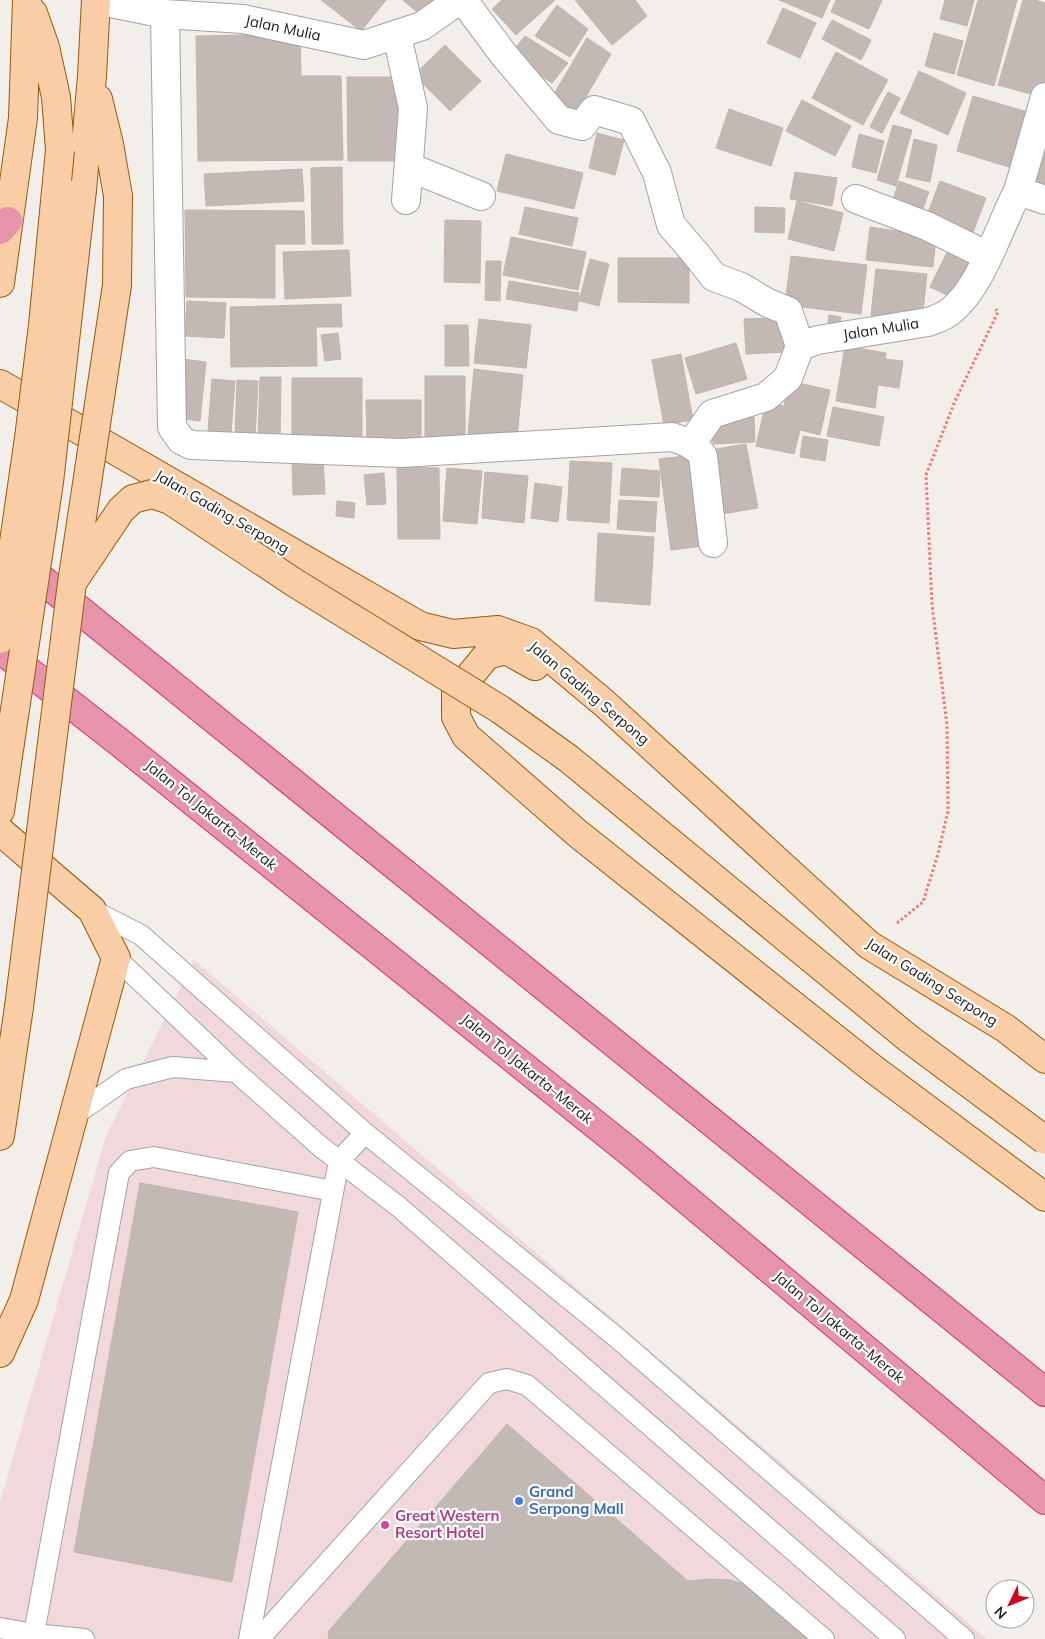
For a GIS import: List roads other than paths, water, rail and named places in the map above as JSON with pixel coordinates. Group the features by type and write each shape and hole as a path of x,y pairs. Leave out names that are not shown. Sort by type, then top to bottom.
{"highway":[{"path":"0,546 1045,1392"},
{"name":"Jalan Tol Jakarta–Merak","path":"0,649 135,754 636,1157 1045,1500"}],"main road":[{"path":"0,639 43,325 60,150 56,97 45,47 28,0"},
{"path":"0,282 4,225 24,118 28,0"},
{"path":"0,811 49,482 82,190 92,76 96,0"},
{"path":"2,1123 19,1007 72,583 117,286 118,196 109,144 92,76"},
{"name":"Jalan Gading Serpong","path":"0,384 420,626 453,634 498,630 531,642 604,702 870,945 1005,1028 1045,1059"},
{"name":"Jalan Gading Serpong","path":"72,583 121,510 133,499 152,494 170,500 295,583 501,710 569,759 908,1038 1045,1140"},
{"path":"604,702 506,650 487,655 472,672 456,694 456,717 466,736 578,833 872,1068 1045,1197"},
{"path":"0,831 92,910 116,958 24,1300 0,1353"}],"street":[{"name":"Jalan Mulia","path":"96,0 165,14 243,19 364,45 422,26 461,0"},
{"path":"461,0 559,120 582,126 594,110 631,121 657,173 671,225 714,277 741,287 768,303 788,311 800,346 788,378 766,397 712,414 691,444"},
{"path":"165,14 172,427 181,440 191,445 401,453 672,438 691,444 703,456 713,543"},
{"path":"397,35 413,108 406,200"},
{"name":"Jalan Mulia","path":"800,346 818,340 928,322 942,317 952,310 984,266 1018,191 1045,97"},
{"path":"409,167 481,196"},
{"path":"1018,191 1045,200"},
{"path":"856,199 927,226 984,266"}],"lane":[{"path":"92,910 141,935 365,1133 616,1337 964,1639"},
{"path":"116,958 236,1072 339,1161 400,1207 895,1639"},
{"path":"73,1116 126,1079 173,1067 236,1072"},
{"path":"249,1639 339,1161 365,1133"},
{"path":"33,1637 119,1174 130,1161 154,1158 333,1191"},
{"path":"259,1639 489,1383 507,1378 528,1385 824,1639"},
{"path":"0,1628 33,1637 84,1639"}],"place":[{"name":"Grand Serpong Mall","path":"519,1501"},
{"name":"Great Western Resort Hotel","path":"385,1525"}]}
